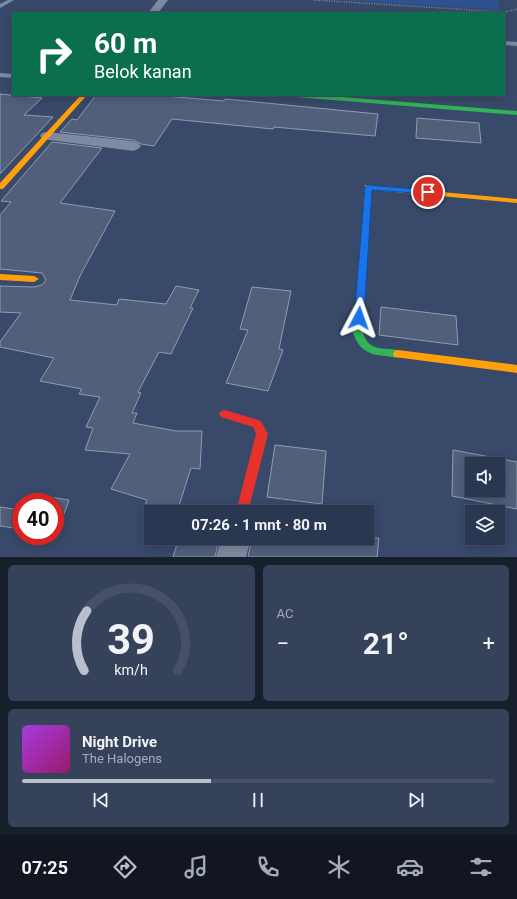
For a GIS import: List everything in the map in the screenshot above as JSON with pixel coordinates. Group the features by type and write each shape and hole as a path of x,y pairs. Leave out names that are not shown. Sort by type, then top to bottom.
{"street":[{"path":"153,12 163,0"},
{"path":"0,187 83,96"},
{"path":"308,96 517,113"},
{"path":"47,136 133,146"},
{"path":"517,200 368,187 358,333 361,344 364,348 370,350 517,369"},
{"path":"0,277 34,279"},
{"path":"225,414 257,424 262,434 244,505"},
{"path":"231,557 234,545"}],"lane":[{"path":"0,6 12,0"},
{"path":"505,43 517,44"},
{"path":"0,75 12,76"}],"path":[{"path":"314,0 505,12 517,9"}],"shaded area":[{"path":"340,0 498,0 500,10"}],"building":[{"path":"0,94 42,98 24,115 53,117 0,174"},
{"path":"95,96 165,96 224,101 225,99 378,114 375,136 274,127 273,129 172,119 154,146 141,144 133,140 60,132 72,119 77,120"},
{"path":"417,118 479,123 481,143 416,138"},
{"path":"52,142 102,148 60,203 115,211 80,276 70,300 117,305 119,299 166,304 176,286 199,290 190,308 193,308 171,354 159,352 138,392 141,393 132,413 137,413 133,423 176,431 202,431 200,469 191,468 179,505 145,505 147,500 111,489 130,454 85,450 93,428 86,427 100,397 79,394 82,389 40,381 54,358 0,347 0,342 21,313 0,312 0,286 34,287 42,285 46,280 42,273 0,269 0,215 11,202 1,201"},
{"path":"252,287 291,291 279,349 283,350 268,391 226,383 248,330 240,329"},
{"path":"381,307 456,316 458,345 379,335"},
{"path":"275,445 326,451 322,504 267,497"},
{"path":"453,450 490,457 465,457 465,497 505,497 505,460 517,462 517,509 505,507 505,505 497,505 452,496"},
{"path":"64,499 69,500 64,514"},
{"path":"0,507 12,509 12,528 0,526"},
{"path":"374,538 379,538 377,557 248,557 251,545 374,545"},
{"path":"177,545 218,545 215,557 173,557"}],"traffic: fast":[{"path":"308,96 517,113"},
{"path":"367,206 358,333 360,340 368,349 398,354"}],"traffic: slow":[{"path":"0,187 83,96"},
{"path":"367,206 368,187 517,201"},
{"path":"0,277 34,279"},
{"path":"398,354 517,369"}],"traffic: jam":[{"path":"225,414 257,424 262,434 244,505"}],"route":[{"path":"359,318 368,187 428,192"}]}
